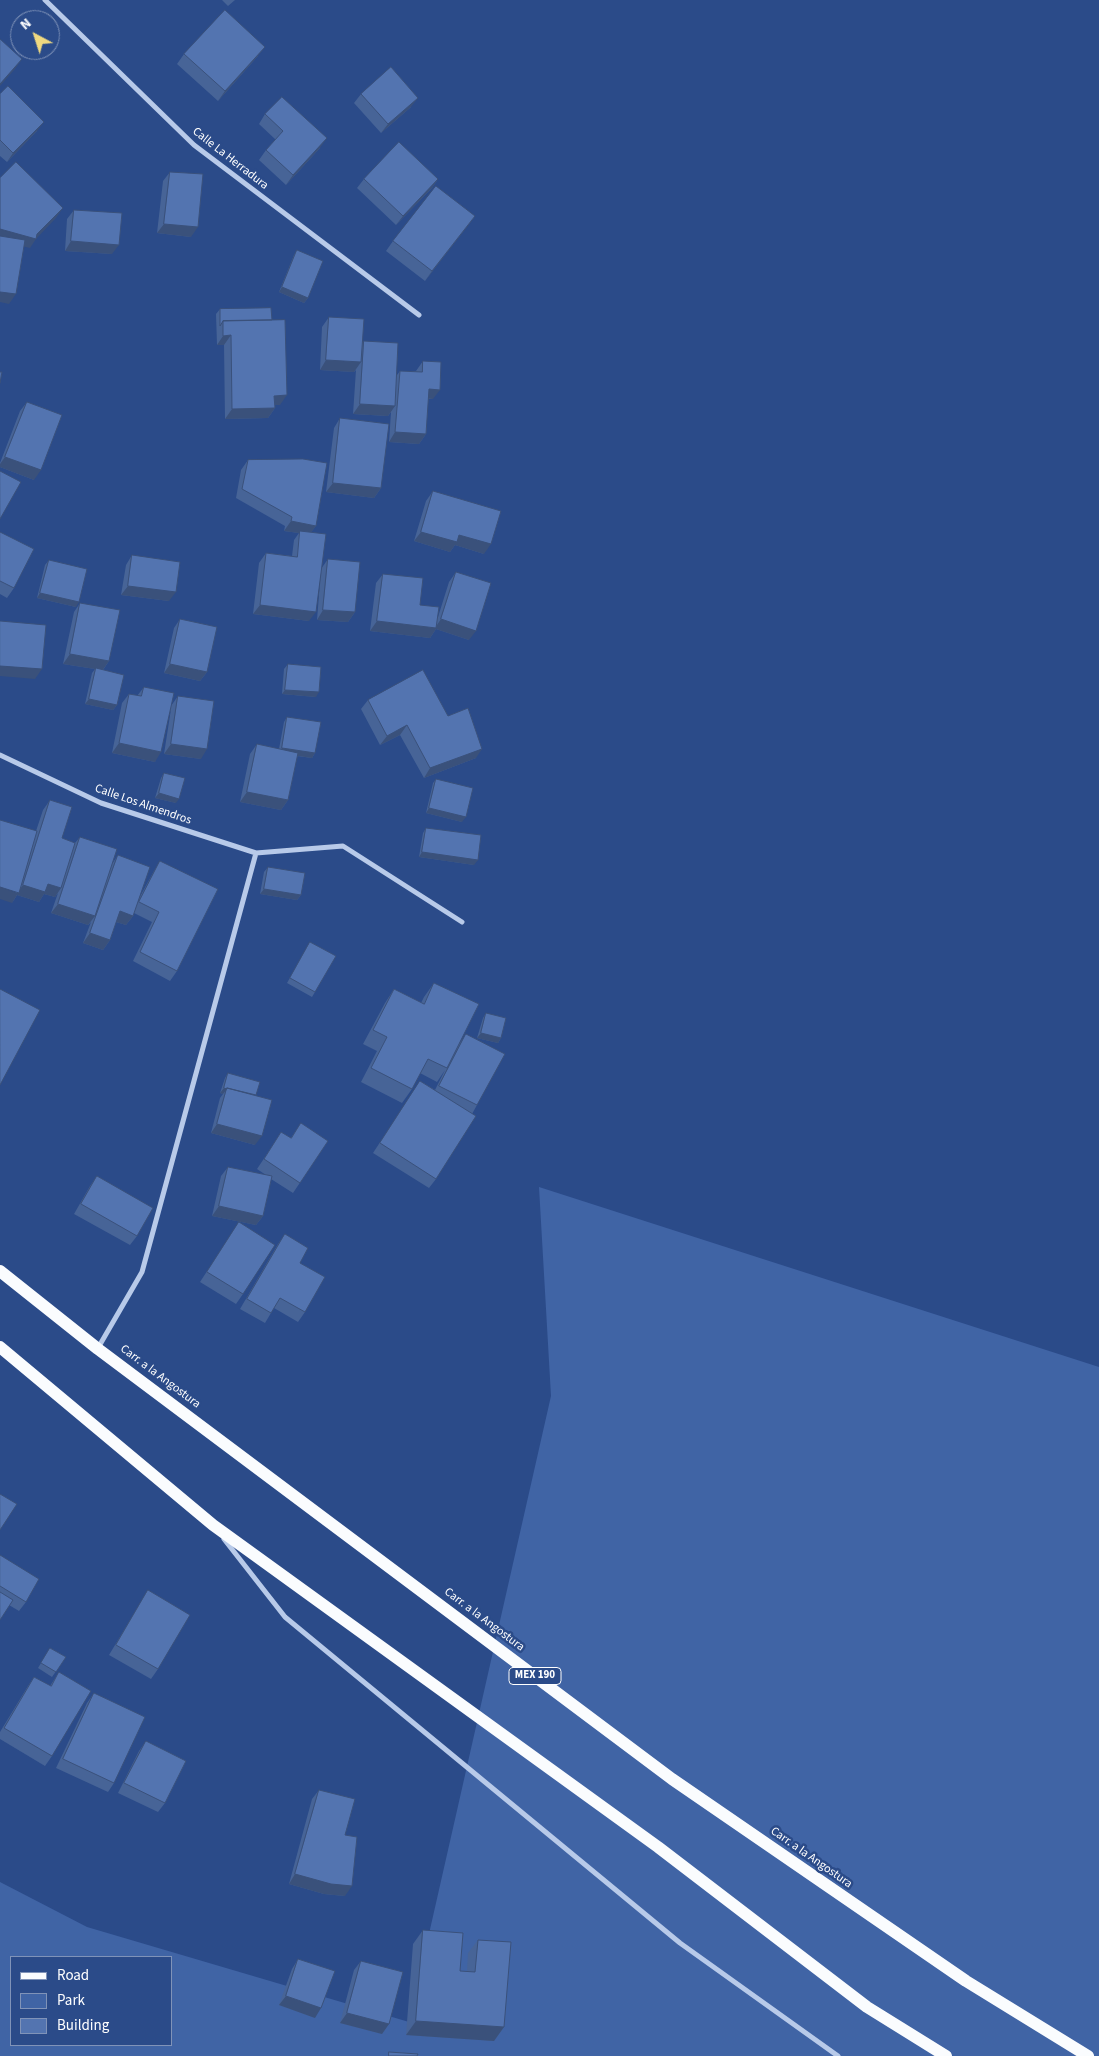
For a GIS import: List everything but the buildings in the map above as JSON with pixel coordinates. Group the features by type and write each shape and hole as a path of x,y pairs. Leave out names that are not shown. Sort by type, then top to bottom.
{"main road":[{"name":"Carr. a la Angostura","path":"0,1272 98,1349 672,1779 966,1982 1088,2056"},
{"path":"0,1347 213,1525 658,1847 867,2007 946,2056"}],"street":[{"name":"Calle La Herradura","path":"46,0 194,145 419,315"},
{"name":"Calle Los Almendros","path":"0,755 101,803 256,853"},
{"path":"98,1349 142,1272 256,853 343,846 462,922"},
{"path":"213,1525 285,1617 680,1943 838,2056"}],"green space":[{"path":"539,1187 1099,1367 1099,2056 0,2056 0,1882 87,1927 409,2022 551,1396"}]}
